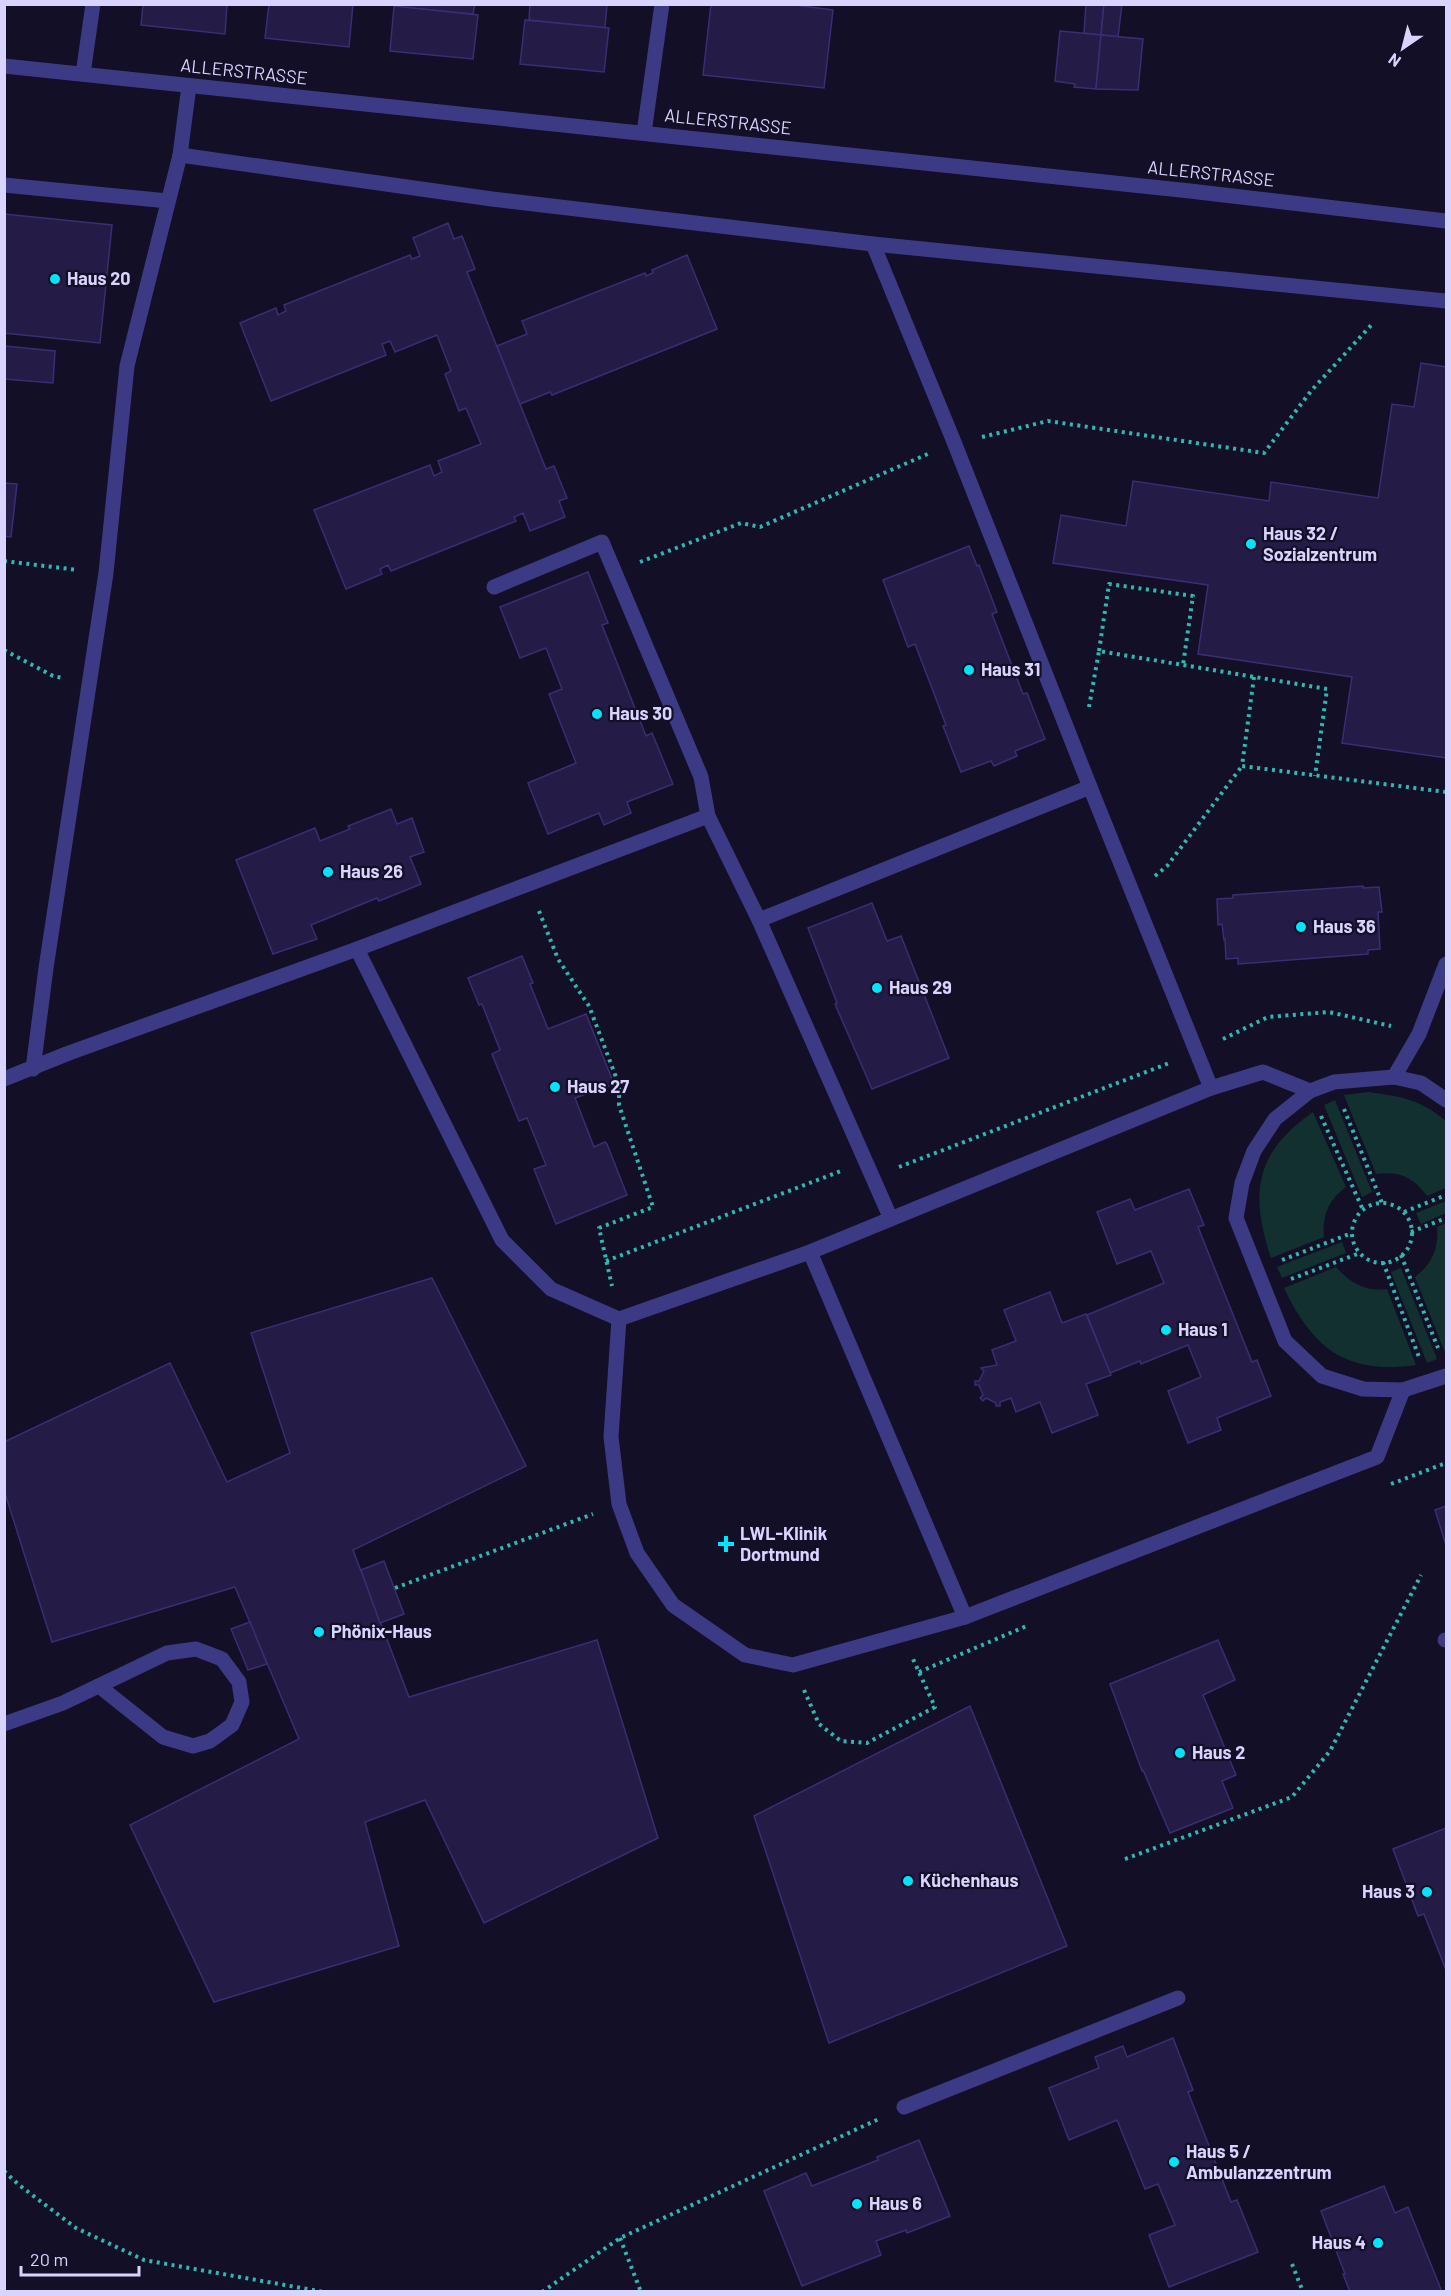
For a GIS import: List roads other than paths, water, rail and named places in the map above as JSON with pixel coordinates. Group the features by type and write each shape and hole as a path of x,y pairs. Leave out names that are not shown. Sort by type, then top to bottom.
{"street":[{"path":"83,74 93,4"},
{"path":"644,133 662,4"},
{"name":"ALLERSTRASSE","path":"4,66 1235,196 1446,221"},
{"path":"33,1069 46,968 106,573 127,366 180,155 189,86"},
{"path":"180,155 492,200 873,244 1446,301"},
{"path":"4,185 168,201"},
{"path":"873,244 1211,1088"},
{"path":"495,587 602,542 701,777 708,816 759,920 891,1219"},
{"path":"759,920 1090,787"},
{"path":"4,1079 708,816"},
{"path":"357,949 502,1240 551,1289 619,1319 810,1252 1211,1088 1263,1072 1310,1091"},
{"path":"1394,1077 1419,1034 1446,964"},
{"path":"1446,1100 1421,1083 1394,1077 1334,1082 1310,1091 1275,1119 1254,1151 1242,1183 1236,1218 1285,1341 1322,1376 1363,1389 1403,1390 1446,1376"},
{"path":"810,1252 965,1617"},
{"path":"619,1319 611,1437 619,1504 637,1553 673,1605 745,1655 793,1665 965,1617 1377,1457 1403,1390"},
{"path":"4,1724 63,1703 167,1653 196,1649 222,1659 239,1682 242,1702 232,1725 210,1741 193,1746 163,1737 99,1686"},
{"path":"904,2107 1178,1998"}],"place":[{"name":"Haus 20","path":"55,279"},
{"name":"Haus 32 / Sozialzentrum","path":"1251,544"},
{"name":"Haus 31","path":"969,670"},
{"name":"Haus 30","path":"597,714"},
{"name":"Haus 26","path":"328,872"},
{"name":"Haus 36","path":"1301,927"},
{"name":"Haus 29","path":"877,988"},
{"name":"Haus 27","path":"555,1087"},
{"name":"Haus 1","path":"1166,1330"},
{"name":"LWL-Klinik Dortmund","path":"726,1544"},
{"name":"Phönix-Haus","path":"319,1632"},
{"name":"Haus 2","path":"1180,1753"},
{"name":"Küchenhaus","path":"908,1881"},
{"name":"Haus 3","path":"1427,1892"},
{"name":"Haus 5 / Ambulanzzentrum","path":"1174,2162"},
{"name":"Haus 6","path":"857,2204"},
{"name":"Haus 4","path":"1378,2243"}]}
